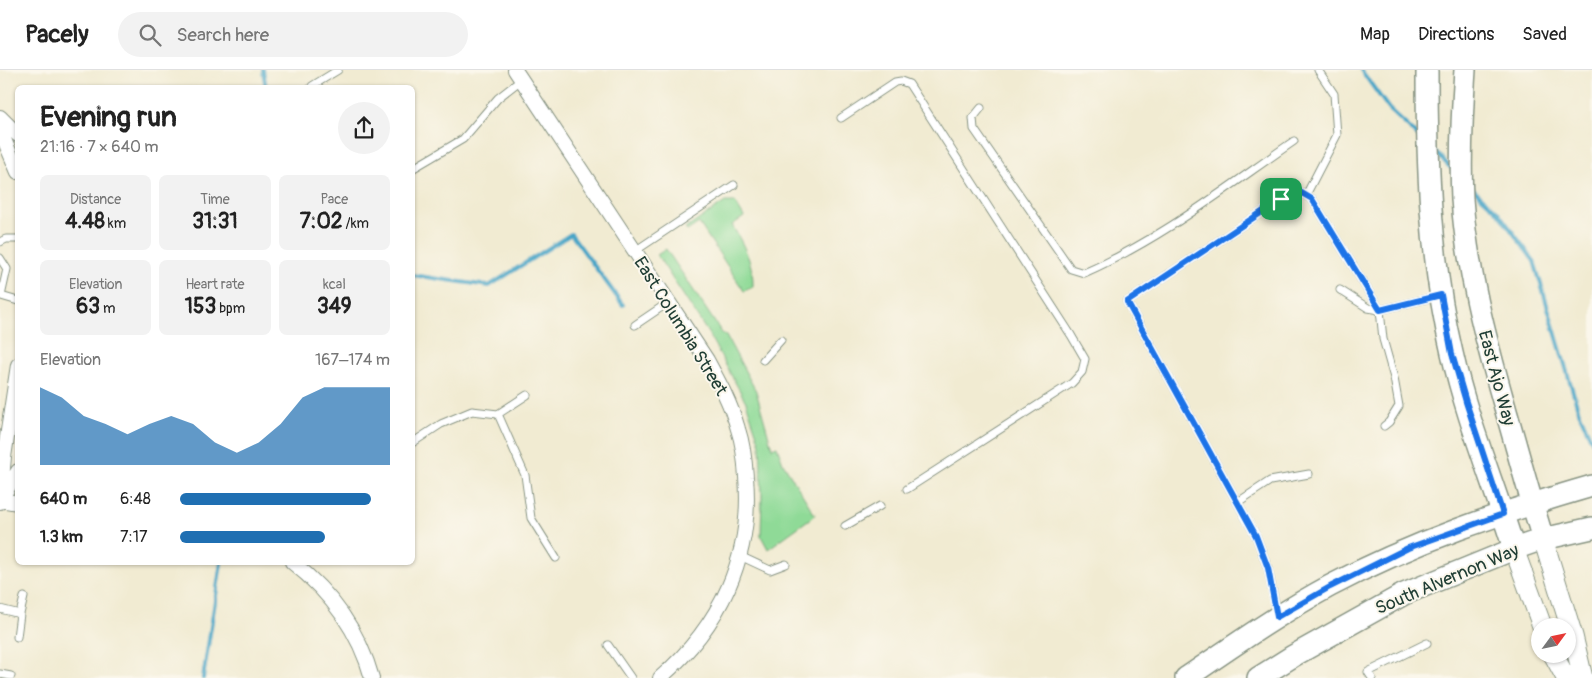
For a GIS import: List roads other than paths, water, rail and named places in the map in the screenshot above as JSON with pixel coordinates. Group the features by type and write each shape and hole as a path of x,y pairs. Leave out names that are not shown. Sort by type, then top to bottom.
{"main road":[{"name":"East Ajo Way","path":"1427,70 1429,173 1441,295 1452,354 1514,549"},
{"name":"East Ajo Way","path":"1465,70 1462,201 1468,250 1486,341 1543,539"},
{"path":"1186,678 1277,617 1330,587 1408,548 1532,503 1592,486"},
{"name":"South Alvernon Way","path":"1258,678 1293,656 1404,594 1514,549 1543,539 1592,528"}],"street":[{"name":"East Columbia Street","path":"518,75 707,360 725,393 739,430 748,496 746,526 740,556 728,591 709,624 689,650 660,678"},
{"path":"0,117 15,132"},
{"path":"0,130 15,165"},
{"path":"0,501 4,456 15,384"},
{"path":"0,501 15,476"},
{"path":"0,501 15,503"},
{"name":"East Ajo Way","path":"1543,539 1574,636 1583,678"},
{"name":"East Ajo Way","path":"1514,549 1539,618"},
{"path":"295,565 317,584 339,609 355,635 372,678"},
{"path":"1558,663 1566,678"}],"lane":[{"path":"314,85 338,70"},
{"path":"1306,195 1337,135 1334,94 1318,70"},
{"path":"415,167 463,140 518,75"},
{"path":"841,118 895,82 901,81 909,84 1072,335 1085,359 1082,372 1072,383 907,489"},
{"path":"981,108 973,118 974,129 1070,269 1084,273 1107,263 1176,223 1294,141"},
{"path":"635,251 734,185"},
{"path":"1277,617 1268,568 1256,536 1127,302 1286,196 1300,192 1312,199 1380,310 1383,339 1394,378 1399,406 1389,422 1384,426"},
{"path":"0,242 6,239 15,239"},
{"path":"0,258 7,269 1,296 15,300"},
{"path":"1340,290 1368,308 1380,310 1441,295"},
{"path":"635,325 668,302"},
{"path":"763,360 781,340"},
{"path":"415,441 441,424 472,411 498,414 527,395"},
{"path":"498,414 525,475 531,518 556,558"},
{"path":"1238,502 1270,481 1309,474"},
{"path":"845,526 880,506"},
{"path":"740,556 770,570 786,564"},
{"path":"17,636 24,597"},
{"path":"0,609 20,614"},
{"path":"1372,678 1368,672 1427,643"},
{"path":"608,645 631,678"},
{"path":"0,674 11,676"}],"waterway":[{"path":"263,70 266,85"},
{"path":"1361,70 1389,109 1420,138"},
{"path":"1436,153 1454,171"},
{"path":"1470,186 1497,211 1534,261 1579,412 1592,441"},
{"path":"415,275 489,286 571,234 623,305"},
{"path":"203,678 221,565"}]}
